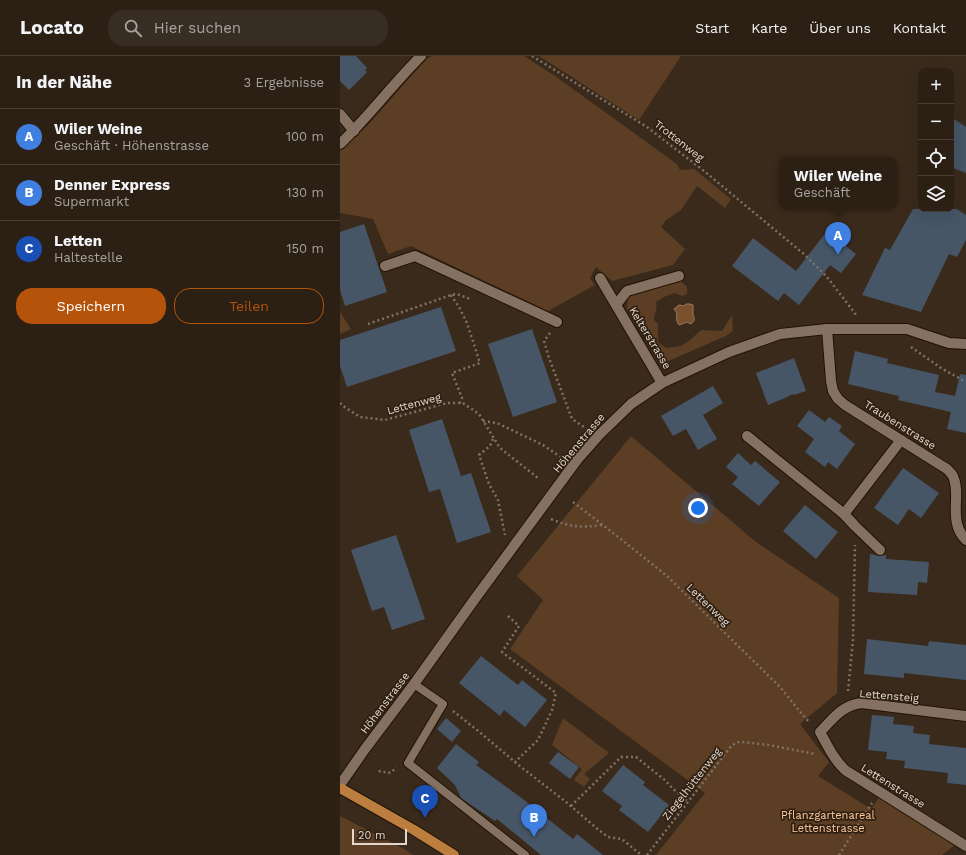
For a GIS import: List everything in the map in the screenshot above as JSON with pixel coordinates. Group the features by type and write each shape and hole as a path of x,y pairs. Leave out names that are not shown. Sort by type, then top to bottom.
{"main road":[{"path":"340,788 414,830 454,855"}],"street":[{"path":"340,144 421,56"},
{"path":"340,114 354,130"},
{"path":"385,266 415,256 557,322"},
{"name":"Kelterstrasse","path":"616,305 627,291 679,276"},
{"name":"Kelterstrasse","path":"600,278 662,383"},
{"name":"Höhenstrasse","path":"340,785 573,466 598,435 631,404 662,383 729,352 780,334 827,329 907,329 949,343 966,344"},
{"name":"Traubenstrasse","path":"827,329 831,381 833,391 838,399 845,405 947,469 955,482 956,520 959,529 966,540"},
{"path":"747,436 844,514 880,550"},
{"path":"844,514 901,440"},
{"name":"Lettensteig","path":"820,732 841,711 861,703 966,716"},
{"name":"Lettenstrasse","path":"820,732 837,762 845,770 966,846"}],"lane":[{"path":"414,684 443,704 408,763 525,855"}],"path":[{"name":"Trottenweg","path":"532,56 647,126 704,171 805,255 827,277 868,329"},
{"path":"368,324 451,295 457,294 471,300"},
{"path":"451,295 467,323 480,363 452,373 462,398 460,403 463,403 479,414 500,448 538,478"},
{"path":"557,322 544,341 548,358 572,419 591,431"},
{"path":"907,329 907,341 909,345 941,368 966,382"},
{"name":"Lettenweg","path":"340,403 360,417 385,420 447,403 460,403"},
{"path":"482,421 497,423 543,445 573,466"},
{"path":"494,438 490,446 479,455 489,484 498,500 506,541 513,547"},
{"name":"Lettenweg","path":"573,502 673,582 781,688 796,708 820,732"},
{"path":"540,512 567,525 587,527 603,525"},
{"path":"848,691 853,640 855,546"},
{"path":"508,616 519,626 502,652 556,693 552,710 538,740 515,762"},
{"path":"443,704 608,836 622,839 641,855"},
{"name":"Ziegelhüttenweg","path":"647,855 735,743 743,742 769,745 824,755 832,754"},
{"path":"572,806 620,757 636,757 666,780 672,788 688,802"},
{"path":"379,772 392,772 399,763 408,763"},
{"path":"839,855 880,791"}],"green space":[{"path":"432,56 524,56 555,76 677,164 680,170 694,169 731,199 725,208 697,186 681,210 666,220 661,227 685,249 673,265 612,281 596,267 590,278 595,285 548,311 411,246 388,254 373,219 340,213 340,151 368,125 413,74 427,59"},
{"path":"539,56 681,56 639,120"},
{"path":"681,281 687,287 687,294 682,296 674,293 656,302 657,307 654,320 658,324 658,342 666,348 681,346 701,330 722,331 732,315 733,331 726,336 666,362 658,358 627,309 628,295 650,286"},
{"path":"340,312 351,329 340,334"},
{"name":"Pflanzgartenareal Lettenstrasse","path":"631,436 756,542 839,598 837,693 800,724 829,762 818,776 871,809 880,796 956,844 942,855 656,855 705,793 510,649 543,600 517,576"},
{"path":"563,718 609,753 584,774 590,779 584,787 574,780 582,769 552,745"},
{"path":"340,816 406,850 413,855 340,855"}],"shaded area":[{"path":"686,304 693,305 694,320 691,324 687,322 679,325 676,319 677,313 674,309 679,305 684,306"}],"building":[{"path":"340,56 356,56 367,68 365,70 367,72 349,90 340,81"},
{"path":"954,119 966,127 966,173 954,168"},
{"path":"913,209 918,209 918,212 954,212 954,209 957,209 966,215 966,240 957,257 949,254 921,312 862,295 885,248 890,250"},
{"path":"364,224 387,292 345,306 340,290 340,232"},
{"path":"827,231 856,254 841,273 830,265 799,305 784,293 778,301 732,266 753,238 796,271"},
{"path":"441,307 456,351 347,387 340,366 340,340"},
{"path":"532,329 557,402 513,417 488,344"},
{"path":"855,351 888,359 887,363 939,375 935,392 955,396 960,374 966,375 966,433 947,429 951,412 898,400 899,396 848,384"},
{"path":"794,358 806,391 793,394 768,405 756,373"},
{"path":"713,386 723,403 703,415 717,439 698,450 686,429 673,436 661,416"},
{"path":"809,410 825,422 829,417 842,426 839,431 855,444 837,469 828,462 825,467 805,452 814,439 797,426"},
{"path":"442,419 461,476 471,473 491,532 457,543 440,489 429,492 409,430"},
{"path":"738,453 751,465 755,461 780,482 759,506 732,484 738,477 726,467"},
{"path":"903,468 939,493 921,518 909,509 898,525 874,508"},
{"path":"805,505 838,532 816,559 783,531"},
{"path":"396,535 425,619 392,630 384,607 372,611 351,550"},
{"path":"870,554 879,556 886,555 886,559 929,562 927,583 918,582 917,595 868,592"},
{"path":"867,639 928,646 929,641 966,645 966,680 904,673 904,678 864,674"},
{"path":"481,656 518,685 522,680 547,700 525,727 504,710 500,716 459,683"},
{"path":"872,715 894,717 893,724 914,726 913,733 930,735 929,744 966,748 966,785 947,783 948,773 904,768 905,761 886,759 887,752 868,750"},
{"path":"446,718 461,731 452,742 437,729"},
{"path":"456,744 479,762 476,765 523,799 573,839 577,834 603,855 541,855 497,819 495,821 461,798 455,785 437,768"},
{"path":"558,752 579,767 570,779 549,763"},
{"path":"623,765 645,782 643,785 669,805 648,832 619,810 622,806 602,791"}],"place":[{"name":"Wiler Weine","path":"838,255"},
{"name":"Letten","path":"425,818"},
{"name":"Denner Express","path":"534,837"}]}
